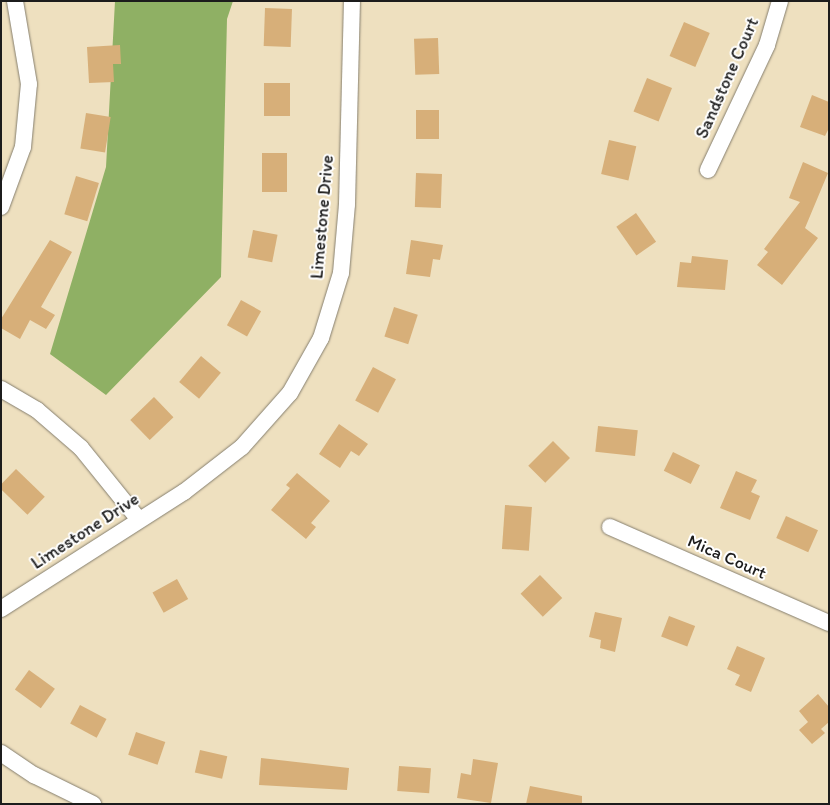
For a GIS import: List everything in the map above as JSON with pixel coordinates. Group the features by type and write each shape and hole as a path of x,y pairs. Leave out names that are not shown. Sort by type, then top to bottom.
{"street":[{"path":"1,207 23,147 29,84 15,1"},
{"name":"Limestone Drive","path":"1,609 184,492 242,447 290,393 320,338 341,273 347,204 352,1"},
{"name":"Sandstone Court","path":"708,170 767,45 780,1"},
{"path":"1,389 37,410 81,448 138,520"},
{"name":"Mica Court","path":"610,527 829,623"},
{"path":"1,753 34,775 94,804"}],"green space":[{"path":"115,1 233,1 227,19 221,277 106,395 50,354 106,167"}],"building":[{"path":"265,8 292,9 291,47 264,46"},
{"path":"684,22 710,33 695,67 670,56"},
{"path":"438,38 439,74 415,75 414,39"},
{"path":"120,45 121,64 113,64 114,82 89,83 87,47"},
{"path":"647,78 672,88 659,121 634,111"},
{"path":"264,83 290,83 290,116 264,116"},
{"path":"812,95 829,102 829,128 825,136 800,127"},
{"path":"416,110 439,110 439,139 416,139"},
{"path":"86,113 111,117 105,152 80,149"},
{"path":"609,140 636,146 628,180 601,174"},
{"path":"262,153 287,153 287,192 262,192"},
{"path":"803,162 828,173 805,228 818,238 782,285 757,265 768,252 764,249 800,202 789,198"},
{"path":"416,173 442,174 441,208 415,207"},
{"path":"76,176 99,183 87,221 64,214"},
{"path":"636,213 656,242 636,255 616,227"},
{"path":"253,230 278,235 272,262 248,257"},
{"path":"50,240 72,252 41,307 55,315 46,329 30,320 20,339 1,328 1,319"},
{"path":"411,240 443,245 440,260 433,259 430,277 406,274"},
{"path":"692,256 728,260 725,290 677,287 680,262 691,263"},
{"path":"241,300 261,311 247,337 227,325"},
{"path":"394,307 418,315 408,344 384,336"},
{"path":"201,356 221,373 199,399 179,382"},
{"path":"373,367 396,379 378,413 355,401"},
{"path":"154,397 173,417 150,440 130,420"},
{"path":"339,424 368,444 359,456 351,451 340,468 319,454"},
{"path":"598,426 638,430 635,456 595,452"},
{"path":"553,441 570,458 545,483 528,466"},
{"path":"673,452 700,465 691,484 664,471"},
{"path":"16,469 45,497 27,515 1,489 1,485"},
{"path":"736,471 757,480 751,492 760,496 750,520 720,508"},
{"path":"297,473 330,501 311,523 316,527 306,539 271,510 290,488 286,485"},
{"path":"505,505 532,507 529,551 502,549"},
{"path":"786,516 818,530 808,552 776,538"},
{"path":"540,575 562,598 543,617 521,594"},
{"path":"177,579 188,599 164,613 153,593"},
{"path":"595,612 622,618 615,652 600,648 601,640 589,637"},
{"path":"669,616 695,626 687,647 661,637"},
{"path":"737,646 765,658 751,692 735,685 740,675 727,669"},
{"path":"29,670 55,689 41,708 15,689"},
{"path":"818,694 829,707 829,722 821,729 825,733 812,744 799,730 808,722 799,711"},
{"path":"80,705 106,719 97,738 70,724"},
{"path":"136,732 165,742 157,765 128,755"},
{"path":"200,750 227,756 222,779 195,772"},
{"path":"261,758 349,768 347,790 259,785"},
{"path":"473,759 498,763 491,803 457,798 461,773 471,775"},
{"path":"399,766 431,768 429,793 397,791"},
{"path":"530,786 582,796 582,804 526,804"}]}
